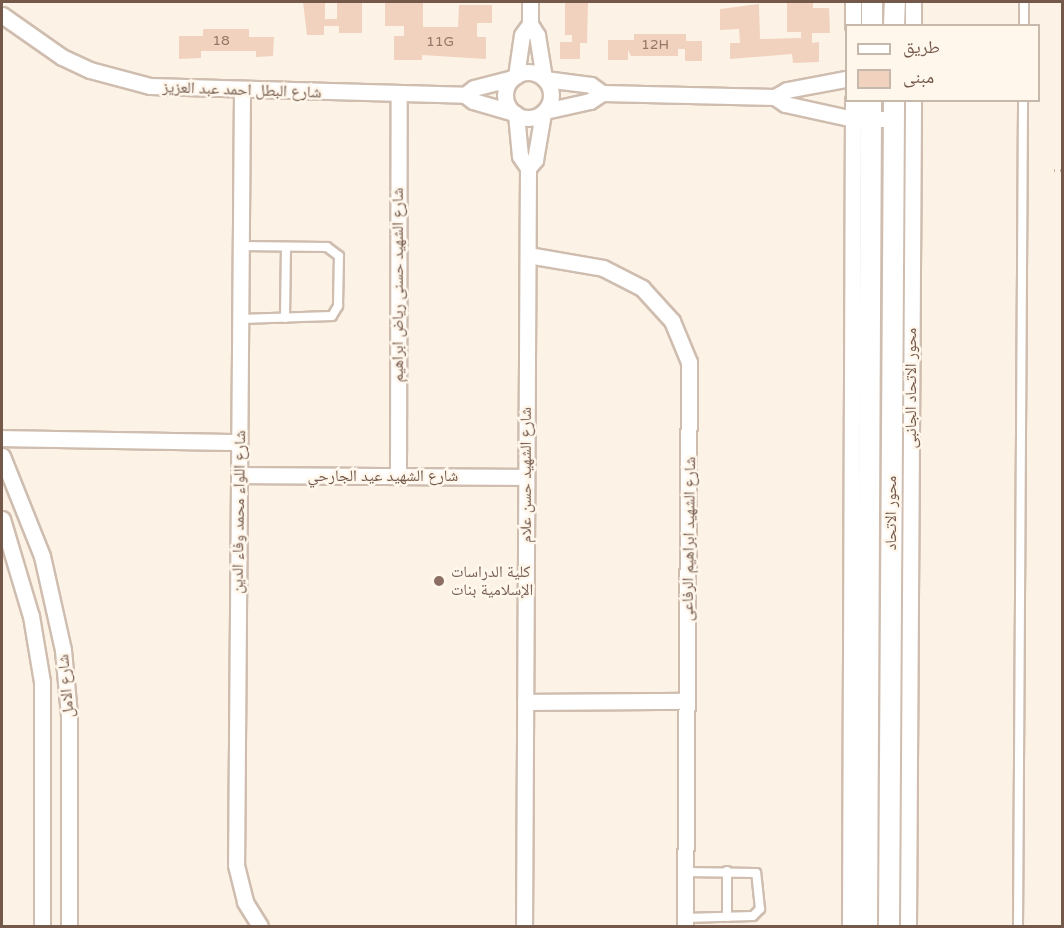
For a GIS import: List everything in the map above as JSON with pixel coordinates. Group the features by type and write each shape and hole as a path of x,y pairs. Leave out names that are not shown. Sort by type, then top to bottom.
{"street":[{"path":"530,2 530,24 537,35 545,79 551,95 544,112"},
{"path":"853,2 853,24"},
{"path":"872,2 872,24"},
{"path":"894,24 895,2"},
{"path":"913,24 914,2"},
{"name":"شارع البطل احمد عبد العزيز","path":"2,15 62,57 120,80 171,88 465,95 473,101 515,114"},
{"path":"530,24 522,35 514,77 506,96 515,114 527,118 590,101 602,93"},
{"path":"514,77 533,72 545,79 591,86 602,93 775,97 787,90 845,79"},
{"name":"شارع البطل احمد عبد العزيز","path":"465,95 474,88 514,77"},
{"name":"شارع اللواء محمد وفاء الدين","path":"242,91 236,865 245,902 260,927"},
{"name":"شارع الشهيد حسنى رياض ابراهيم","path":"398,477 399,94"},
{"path":"775,97 785,104 862,120 893,110"},
{"path":"850,927 862,120 854,102"},
{"name":"محور الاتحاد","path":"867,927 862,120 870,102"},
{"name":"محور الاتحاد الجانبى","path":"908,927 913,102"},
{"name":"محور الاتحاد","path":"889,927 893,110"},
{"name":"شارع الشهيد حسن علام","path":"528,168 536,160 544,112"},
{"name":"شارع الشهيد حسن علام","path":"515,114 520,156 528,168 524,927"},
{"name":"شارع الشهيد ابراهيم الرفاعى","path":"528,255 581,263 623,276 658,303 682,340 691,384 685,922"},
{"path":"2,438 239,442"},
{"name":"شارع الامل","path":"2,456 42,556 63,650 69,715 69,927"},
{"name":"شارع الشهيد عيد الجارحي","path":"239,475 526,477"},
{"name":"شارع الامل","path":"2,519 23,583 42,682 42,927"},
{"path":"525,702 687,700"}],"lane":[{"path":"1024,2 1024,24"},
{"path":"1018,927 1023,102"},
{"path":"240,319 328,317 338,306 337,253 327,247 241,246"},
{"path":"285,318 286,247"},
{"path":"685,922 753,916 760,909 758,875 727,871 686,872"},
{"path":"727,871 727,917"}],"path":[{"path":"1054,170 1062,170"}],"building":[{"path":"303,2 325,2 325,19 337,19 337,2 362,2 362,33 339,33 339,26 324,26 324,35 307,35"},
{"path":"565,2 588,2 587,43 580,43 580,59 560,59 560,42 572,42 572,35 565,35"},
{"path":"787,2 813,2 813,8 829,8 830,33 812,33 812,43 819,42 819,62 793,63 792,54 730,59 730,43 740,43 739,29 720,30 720,9 759,4 760,39 801,38 801,32 787,32"},
{"path":"385,3 423,3 423,27 458,27 459,5 492,5 492,23 477,23 477,37 486,37 486,59 422,55 422,60 394,60 394,36 404,36 404,26 385,26"},
{"path":"203,29 249,29 249,37 274,37 273,56 256,57 256,51 201,51 201,58 179,59 179,36 203,36"},
{"path":"634,34 686,34 686,41 702,41 702,61 685,61 685,49 678,49 678,56 631,56 628,50 628,60 608,60 608,40 634,40"}],"place":[{"name":"كلية الدراسات الإسلامية بنات","path":"439,581"}]}
